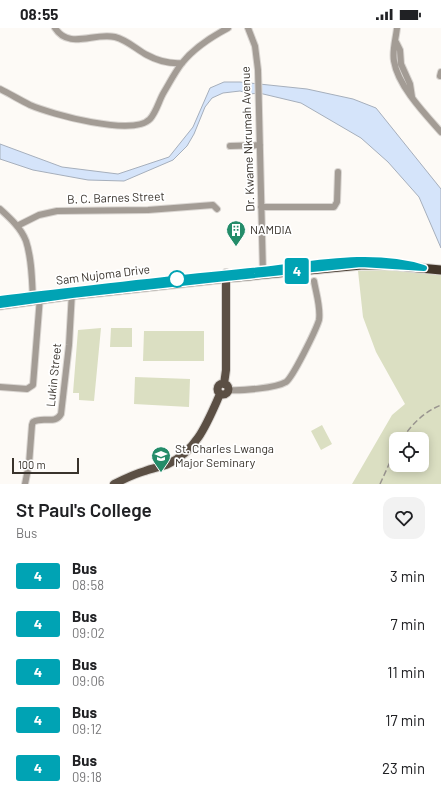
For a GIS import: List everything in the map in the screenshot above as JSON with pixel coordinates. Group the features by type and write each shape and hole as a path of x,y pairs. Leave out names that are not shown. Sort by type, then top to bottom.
{"highway":[{"name":"Sam Nujoma Drive","path":"0,305 72,293 263,272 333,262 360,260 392,261 410,263 424,268 441,270"},
{"name":"Sam Nujoma Drive","path":"0,299 37,298"}],"main road":[{"path":"114,484 132,475 177,460 188,451 198,438 220,394 226,394 226,276"}],"street":[{"path":"54,28 60,34 71,40 107,36 114,37 134,46 155,59 166,62 182,63"},
{"path":"0,89 29,105 47,111 90,122 135,126 149,120 154,114 163,94 182,63 202,44 228,28"},
{"name":"Dr. Kwame Nkrumah Avenue","path":"248,28 255,46 258,70 263,272"},
{"path":"397,28 393,53 394,62 402,83 407,92 441,132"},
{"path":"396,41 400,50 401,64 409,80 412,97"},
{"path":"402,83 408,82 409,80"},
{"path":"230,146 260,145"},
{"path":"261,207 334,207 337,202 338,172"},
{"name":"B. C. Barnes Street","path":"17,226 39,214 57,211 148,210 213,205 217,209"},
{"path":"0,209 17,226 23,236 27,247 37,298 33,385 26,389 0,387"},
{"path":"226,387 236,390 282,384 288,381 294,372 319,320 319,307 314,281"},
{"name":"Lukin Street","path":"25,484 33,422 39,420 56,420 59,419 61,414 69,340 72,293"}],"green space":[{"path":"385,270 441,274 441,484 352,484 392,415 405,404 376,352 363,317 358,271"},
{"path":"101,328 94,401 79,400 79,393 73,393 78,330"},
{"path":"111,328 132,328 132,347 110,347"},
{"path":"144,331 204,331 204,361 143,361"},
{"path":"135,377 190,379 189,407 134,404"},
{"path":"322,425 332,444 321,450 311,431"}],"water":[{"path":"224,82 240,82 307,89 353,99 376,108 441,189 441,248 419,197 388,162 361,138 301,103 259,93 250,94 240,91 223,93 212,98 205,107 194,134 187,146 173,160 124,181 88,180 33,170 0,159 0,144 62,167 118,174 169,157 193,127 210,88"}],"railway":[{"path":"407,432 429,411 441,405"},
{"path":"380,484 389,464"}],"bus line":[{"name":"4","path":"0,299 234,272 360,260 410,263 424,268 361,264 72,295 0,305"}],"place":[{"name":"NAMDIA","path":"236,247"},
{"name":"St. Charles Lwanga Major Seminary","path":"161,473"}]}
